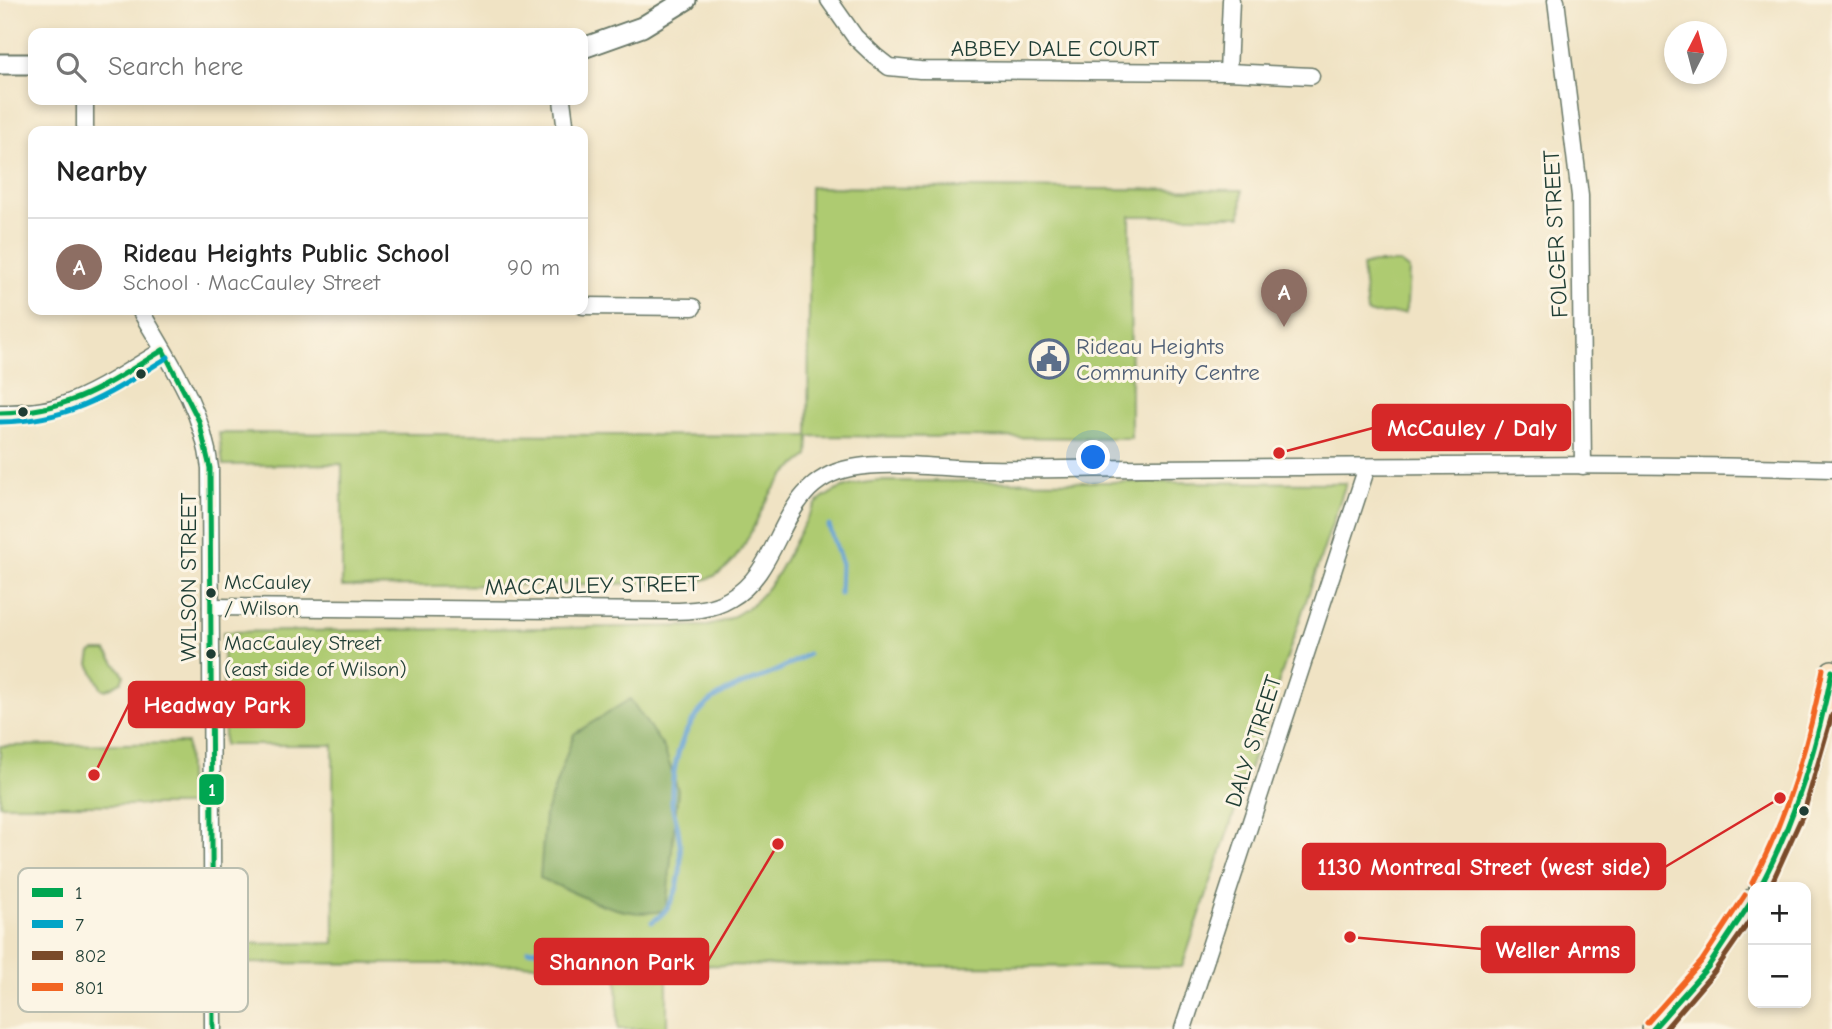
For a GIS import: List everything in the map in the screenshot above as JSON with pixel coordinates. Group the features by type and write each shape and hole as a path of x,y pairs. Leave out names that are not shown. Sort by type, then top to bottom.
{"main road":[{"path":"1763,882 1786,837 1800,801 1832,671"},
{"path":"1653,1029 1694,984 1724,945 1748,907"}],"street":[{"path":"588,46 642,27 686,0"},
{"name":"ABBEY DALE COURT","path":"829,0 855,37 889,66 920,70 1228,72 1311,76"},
{"path":"1228,72 1231,0"},
{"name":"FOLGER STREET","path":"1556,0 1580,196 1583,466"},
{"path":"0,64 28,64"},
{"path":"85,105 85,126"},
{"path":"563,105 565,126"},
{"path":"588,306 693,307"},
{"name":"WILSON STREET","path":"143,315 197,412 208,444 213,868"},
{"path":"0,414 58,407 85,396 163,350"},
{"name":"MACCAULEY STREET","path":"211,607 670,611 704,609 730,599 752,581 795,506 812,485 834,472 850,468 900,466 1044,470 1583,466 1832,469"},
{"name":"DALY STREET","path":"1183,1029 1367,467"}],"green space":[{"path":"810,187 1242,190 1241,216 1130,216 1131,438 809,436 808,456 776,486 735,559 714,576 701,581 342,587 342,464 223,465 219,433 808,436"},
{"path":"1373,263 1400,263 1409,270 1405,313 1367,312 1362,266"},
{"path":"862,483 1346,483 1182,967 667,965 667,1029 618,1029 617,965 248,963 248,944 334,943 333,745 224,745 223,632 708,626 731,617 749,606 764,592 817,503 831,493"},
{"path":"106,651 124,675 121,682 106,690 101,688 89,664 91,653"},
{"path":"630,699 664,748 678,790 666,910 650,913 602,904 540,878 545,815 574,734"},
{"path":"187,743 189,805 0,805 0,746"}],"waterway":[{"path":"829,526 841,562 840,594"},
{"path":"652,922 670,904 678,881 681,856 672,791 678,752 688,728 703,708 718,696 808,654"},
{"path":"528,950 587,945 623,938"}],"transit line":[{"name":"1","path":"163,350 199,421 210,468 212,868"},
{"name":"1","path":"0,413 47,408 67,402 105,385 163,350"},
{"name":"7","path":"0,422 48,417 69,411 108,394 168,357"},
{"name":"801","path":"1752,882 1796,779 1823,669"},
{"name":"1","path":"1762,882 1804,782 1832,671"},
{"name":"802","path":"1772,882 1804,812 1832,715"},
{"name":"801","path":"1647,1023 1701,962 1745,895"},
{"name":"1","path":"1653,1029 1708,967 1748,907"},
{"name":"802","path":"1665,1029 1714,972 1748,923"},
{"name":"1","path":"213,1012 213,1029"}],"place":[{"name":"Rideau Heights Public School","path":"1284,327"},
{"name":"Rideau Heights Community Centre","path":"1049,359"},
{"name":"McCauley / Daly","path":"1279,453"},
{"name":"McCauley / Wilson","path":"211,593"},
{"name":"MacCauley Street (east side of Wilson)","path":"211,654"},
{"name":"Headway Park","path":"94,775"},
{"name":"1130 Montreal Street (west side)","path":"1780,798"},
{"name":"Shannon Park","path":"778,844"},
{"name":"Weller Arms","path":"1350,937"}]}
